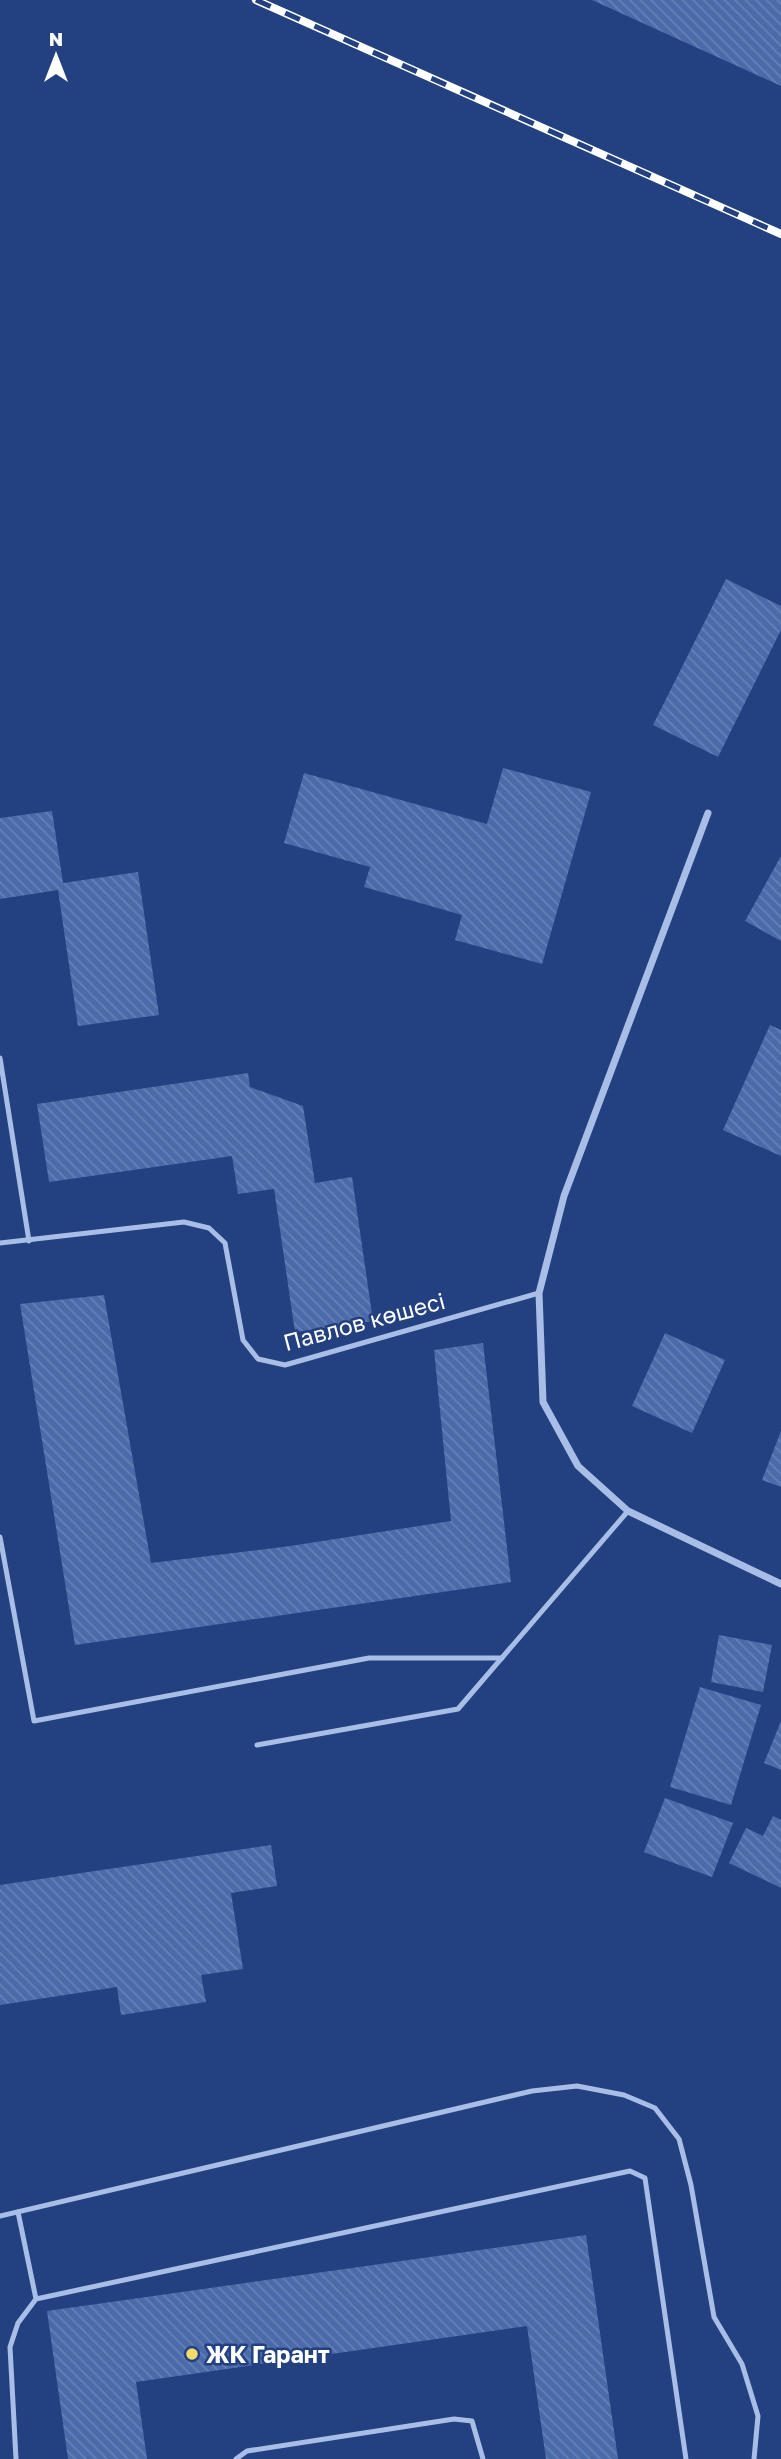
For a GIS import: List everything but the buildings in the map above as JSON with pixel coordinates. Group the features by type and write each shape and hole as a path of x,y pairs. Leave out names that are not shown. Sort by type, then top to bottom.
{"street":[{"path":"708,813 564,1196 539,1293 543,1402 578,1466 628,1511 781,1584"}],"lane":[{"path":"0,1058 29,1241"},
{"name":"Павлов көшесі","path":"0,1243 184,1222 209,1228 225,1243 243,1340 258,1359 285,1365 539,1293"},
{"path":"257,1745 458,1709 628,1511"},
{"path":"0,1537 34,1721 369,1658 502,1658"},
{"path":"0,2216 532,2091 577,2087 624,2095 655,2108 678,2139 691,2185 714,2317 742,2364 758,2416 754,2459"},
{"path":"16,2459 10,2347 18,2323 36,2299 630,2171 645,2178 686,2459"},
{"path":"18,2212 36,2299"},
{"path":"236,2459 247,2451 454,2419 472,2421 483,2459"}],"railway":[{"path":"256,0 781,234"}],"place":[{"name":"ЖК Гарант","path":"192,2354"}]}
